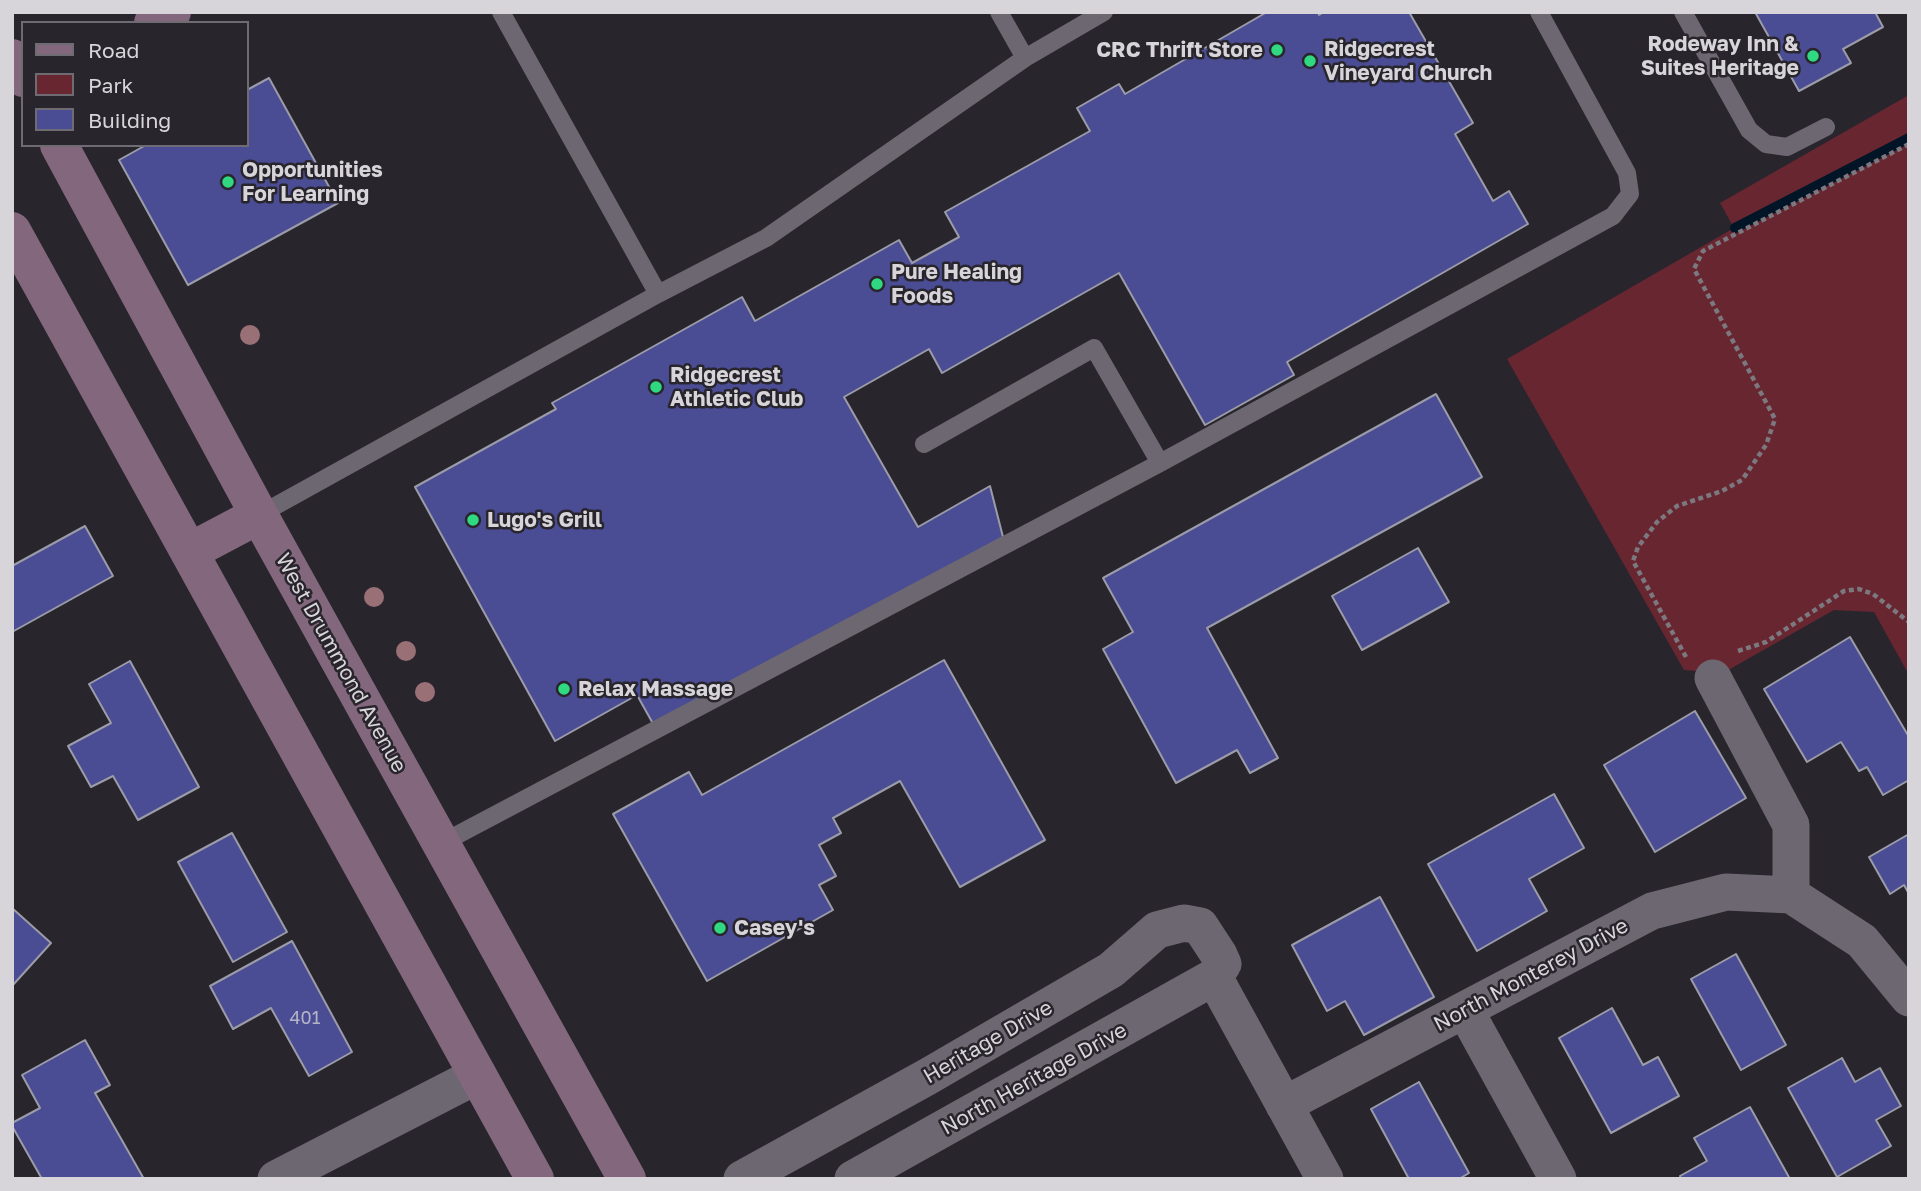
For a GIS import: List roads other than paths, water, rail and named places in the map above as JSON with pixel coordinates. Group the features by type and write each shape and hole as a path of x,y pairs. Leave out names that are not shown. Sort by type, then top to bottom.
{"main road":[{"path":"156,21 172,12"},
{"path":"12,58 21,74"},
{"name":"West Drummond Avenue","path":"60,147 259,515 627,1179"},
{"path":"12,231 536,1179"},
{"path":"189,552 259,515"}],"street":[{"path":"1713,663 1791,825 1791,895 1862,941 1909,998"},
{"name":"North Monterey Drive","path":"1284,1105 1652,911 1726,892 1791,895"},
{"name":"Heritage Drive","path":"741,1179 928,1077 1111,970 1157,930 1184,923 1200,926 1216,966"},
{"path":"1216,966 1284,1105 1325,1179"},
{"name":"North Heritage Drive","path":"853,1179 1216,966"},
{"path":"1465,1010 1558,1179"},
{"path":"276,1179 478,1075"}],"lane":[{"path":"501,12 658,294"},
{"path":"999,12 1025,58"},
{"path":"259,515 658,294 766,239 1025,58 1104,12"},
{"path":"442,843 1160,463 1613,216 1630,194 1627,173 1539,12"},
{"path":"1683,12 1749,130 1766,144 1787,147 1826,127"},
{"path":"924,444 1094,348 1160,463"}],"waterway":[{"path":"1735,228 1909,138"}],"place":[{"name":"CRC Thrift Store","path":"1277,50"},
{"name":"Rodeway Inn & Suites Heritage","path":"1813,56"},
{"name":"Ridgecrest Vineyard Church","path":"1310,61"},
{"name":"Opportunities For Learning","path":"228,182"},
{"name":"Pure Healing Foods","path":"877,284"},
{"name":"Ridgecrest Athletic Club","path":"656,387"},
{"name":"Lugo's Grill","path":"473,520"},
{"name":"Relax Massage","path":"564,689"},
{"name":"Casey's","path":"720,928"}]}
